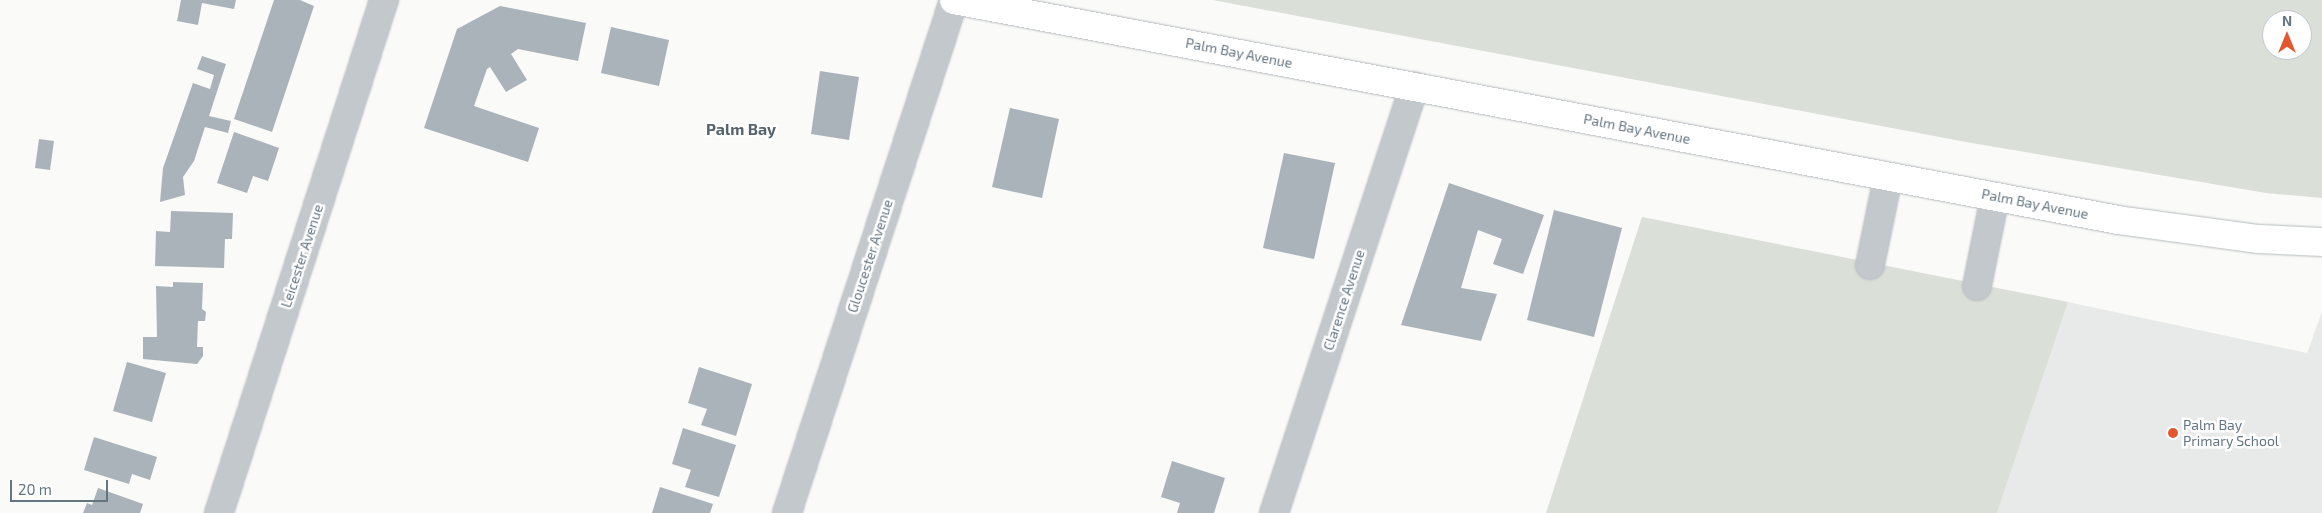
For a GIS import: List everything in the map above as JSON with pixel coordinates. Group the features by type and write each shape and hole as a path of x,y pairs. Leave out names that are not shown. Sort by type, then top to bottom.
{"main road":[{"name":"Palm Bay Avenue","path":"954,0 2118,220 2259,239 2322,242"}],"street":[{"name":"Leicester Avenue","path":"219,513 384,0"},
{"name":"Gloucester Avenue","path":"786,513 954,0"},
{"name":"Clarence Avenue","path":"1274,513 1414,86"},
{"path":"1870,265 1888,176"},
{"path":"1977,286 1996,197"}],"shaded area":[{"path":"1213,0 2322,0 2322,198 2266,193 1966,142"},
{"path":"1642,217 2068,302 1997,513 1546,513"},
{"name":"Palm Bay Primary School","path":"2068,302 2307,353 2322,312 2322,513 1997,513"}],"building":[{"path":"181,0 236,0 234,9 202,3 198,25 177,21"},
{"path":"274,0 300,0 314,6 272,132 234,119"},
{"path":"500,6 586,23 578,61 518,49 511,54 527,80 506,92 490,67 487,69 474,106 539,128 528,162 424,128 457,29"},
{"path":"611,27 669,40 659,86 601,73"},
{"path":"202,56 226,64 209,116 231,121 228,133 205,127 194,161 183,177 185,195 160,202 163,168 193,83 210,89 214,75 197,69"},
{"path":"820,71 859,77 849,140 811,134"},
{"path":"1010,108 1059,119 1042,198 992,187"},
{"path":"234,132 279,148 268,181 253,176 247,193 217,183"},
{"path":"39,139 54,141 50,170 35,168"},
{"path":"1284,153 1335,163 1314,259 1263,248"},
{"path":"1449,183 1544,215 1523,274 1493,264 1502,239 1478,230 1461,288 1497,294 1481,341 1401,325"},
{"path":"1554,210 1622,228 1594,337 1527,320"},
{"path":"171,211 233,213 232,239 225,239 224,268 155,266 156,231 170,232"},
{"path":"173,282 203,283 202,309 206,312 205,321 198,321 197,347 203,347 203,356 197,364 143,359 143,337 157,337 156,286 173,287"},
{"path":"127,362 166,373 152,422 113,411"},
{"path":"699,367 752,384 736,436 701,425 707,409 688,403"},
{"path":"683,428 736,445 719,497 685,487 691,470 672,464"},
{"path":"94,437 157,457 150,480 132,474 129,484 84,470"},
{"path":"1172,461 1225,478 1214,513 1177,513 1180,503 1161,497"},
{"path":"660,487 713,504 710,513 652,513"},
{"path":"98,488 143,504 140,513 83,513 87,503 92,505"}],"place":[{"name":"Palm Bay Primary School","path":"2173,433"}],"district":[{"name":"Palm Bay","path":"741,129"}]}
